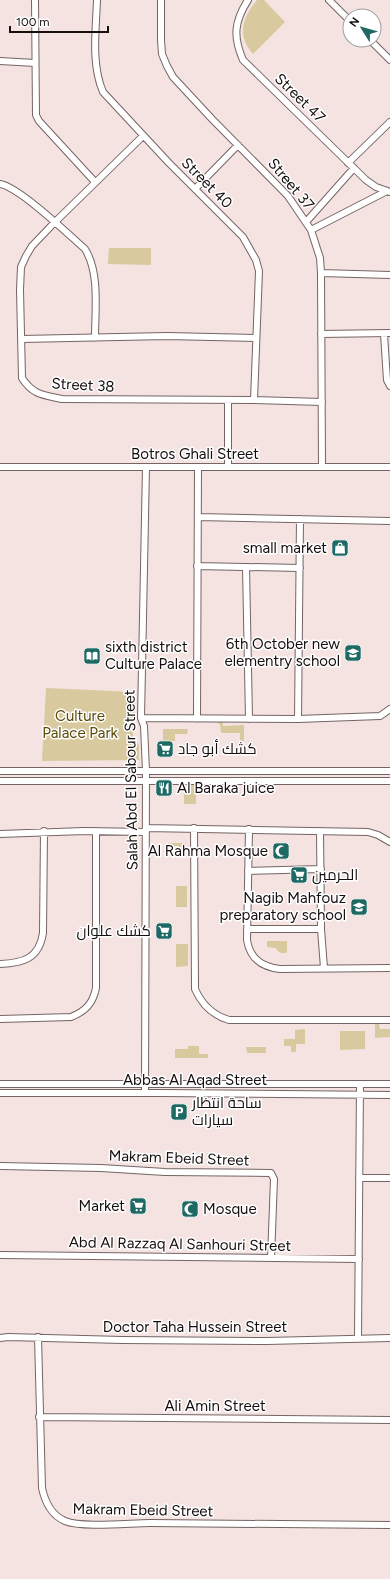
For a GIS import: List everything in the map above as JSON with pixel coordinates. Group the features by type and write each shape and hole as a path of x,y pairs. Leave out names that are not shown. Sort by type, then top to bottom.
{"street":[{"path":"35,0 36,115 39,121 95,182"},
{"name":"Street 40","path":"97,0 96,67 98,80 103,92 111,103 242,237 256,260 259,271 254,400"},
{"name":"Street 37","path":"161,0 162,54 167,66 178,82 285,192 311,230 317,245 322,273 322,467"},
{"name":"Street 47","path":"248,0 237,21 235,35 243,60 348,163 376,187 388,192"},
{"path":"329,0 342,13"},
{"path":"378,48 390,60"},
{"path":"0,62 35,63"},
{"path":"348,163 390,122"},
{"name":"Street 38","path":"143,136 54,222 32,246 21,267 20,290 22,378 28,388 38,394 62,399 254,400 322,402"},
{"path":"195,189 238,145"},
{"path":"306,222 354,168"},
{"path":"0,184 6,185 23,196 85,249 90,256 94,274 95,338"},
{"path":"311,230 388,192"},
{"path":"322,273 390,275"},
{"path":"321,334 387,333 386,380 390,386"},
{"path":"21,339 168,336 256,338"},
{"path":"228,400 228,467"},
{"name":"Botros Ghali Street","path":"0,467 390,467"},
{"name":"Salah Abd El Sabour Street","path":"145,1093 146,771 144,726 141,718 146,467"},
{"path":"197,719 198,467"},
{"path":"198,517 390,521"},
{"path":"298,719 300,519"},
{"path":"197,566 300,568"},
{"path":"246,567 249,719"},
{"path":"141,718 298,719 380,716 390,709"},
{"path":"0,772 390,771"},
{"path":"0,781 390,781"},
{"path":"194,828 195,989 198,997 206,1007 216,1015 229,1020 390,1020"},
{"path":"0,834 44,831 194,828 320,830 368,832 378,835 390,842"},
{"path":"249,829 247,940 250,951 257,961 269,968 280,969 390,968"},
{"path":"320,830 321,928 324,968"},
{"path":"0,964 17,963 27,960 40,946 43,933 44,831"},
{"path":"0,1019 71,1017 82,1012 91,1003 96,988 96,831"},
{"path":"248,871 321,870"},
{"path":"247,929 321,928"},
{"name":"Abbas Al Aqad Street","path":"0,1084 390,1084"},
{"path":"358,1338 360,1084"},
{"name":"Abbas Al Aqad Street","path":"0,1093 390,1094"},
{"name":"Makram Ebeid Street","path":"0,1166 271,1174 274,1179 272,1258"},
{"path":"359,1178 390,1178"},
{"name":"Abd Al Razzaq Al Sanhouri Street","path":"0,1255 359,1259"},
{"name":"Makram Ebeid Street","path":"38,1337 40,1474 44,1499 53,1513 65,1521 77,1524 149,1523 390,1525"},
{"name":"Doctor Taha Hussein Street","path":"0,1338 38,1337 122,1340 267,1341 390,1338"},
{"name":"Ali Amin Street","path":"39,1418 390,1420"}],"green space":[{"path":"257,0 264,0 285,22 253,54 244,40 243,26 248,13"},
{"path":"109,248 151,248 151,265 108,264"},
{"name":"Culture Palace Park","path":"46,688 134,692 133,737 139,745 139,760 42,761"},
{"path":"218,720 223,720 223,726 244,725 244,741 240,741 240,733 221,733"},
{"path":"163,729 188,729 187,734 175,734 175,741 163,741"},
{"path":"187,783 196,783 196,804 184,804 184,791 187,791"},
{"path":"168,843 186,843 186,856 179,857 178,846 171,846 171,848 168,848"},
{"path":"176,886 187,886 187,907 176,907"},
{"path":"267,941 287,941 287,952 280,953 276,948 267,947"},
{"path":"176,944 188,944 188,966 176,967"},
{"path":"375,1024 379,1024 380,1029 390,1029 390,1037 375,1038"},
{"path":"305,1029 305,1044 296,1044 296,1052 291,1052 291,1046 284,1046 284,1039 295,1039 295,1030"},
{"path":"340,1031 365,1031 365,1049 340,1050"},
{"path":"188,1046 199,1046 199,1054 208,1054 208,1058 175,1058 175,1049 188,1049"},
{"path":"246,1047 266,1047 266,1053 247,1053"}],"place":[{"name":"small market","path":"340,548"},
{"name":"6th October new elementry school","path":"353,653"},
{"name":"sixth district Culture Palace","path":"92,656"},
{"name":"كشك أبو جاد","path":"165,749"},
{"name":"Al Baraka juice","path":"164,788"},
{"name":"Al Rahma Mosque","path":"281,851"},
{"name":"الحرمين","path":"299,875"},
{"name":"Nagib Mahfouz preparatory school","path":"359,907"},
{"name":"كشك علوان","path":"164,931"},
{"name":"ساحة انتظار سيارات","path":"179,1112"},
{"name":"Market","path":"138,1206"},
{"name":"Mosque","path":"190,1209"}]}
